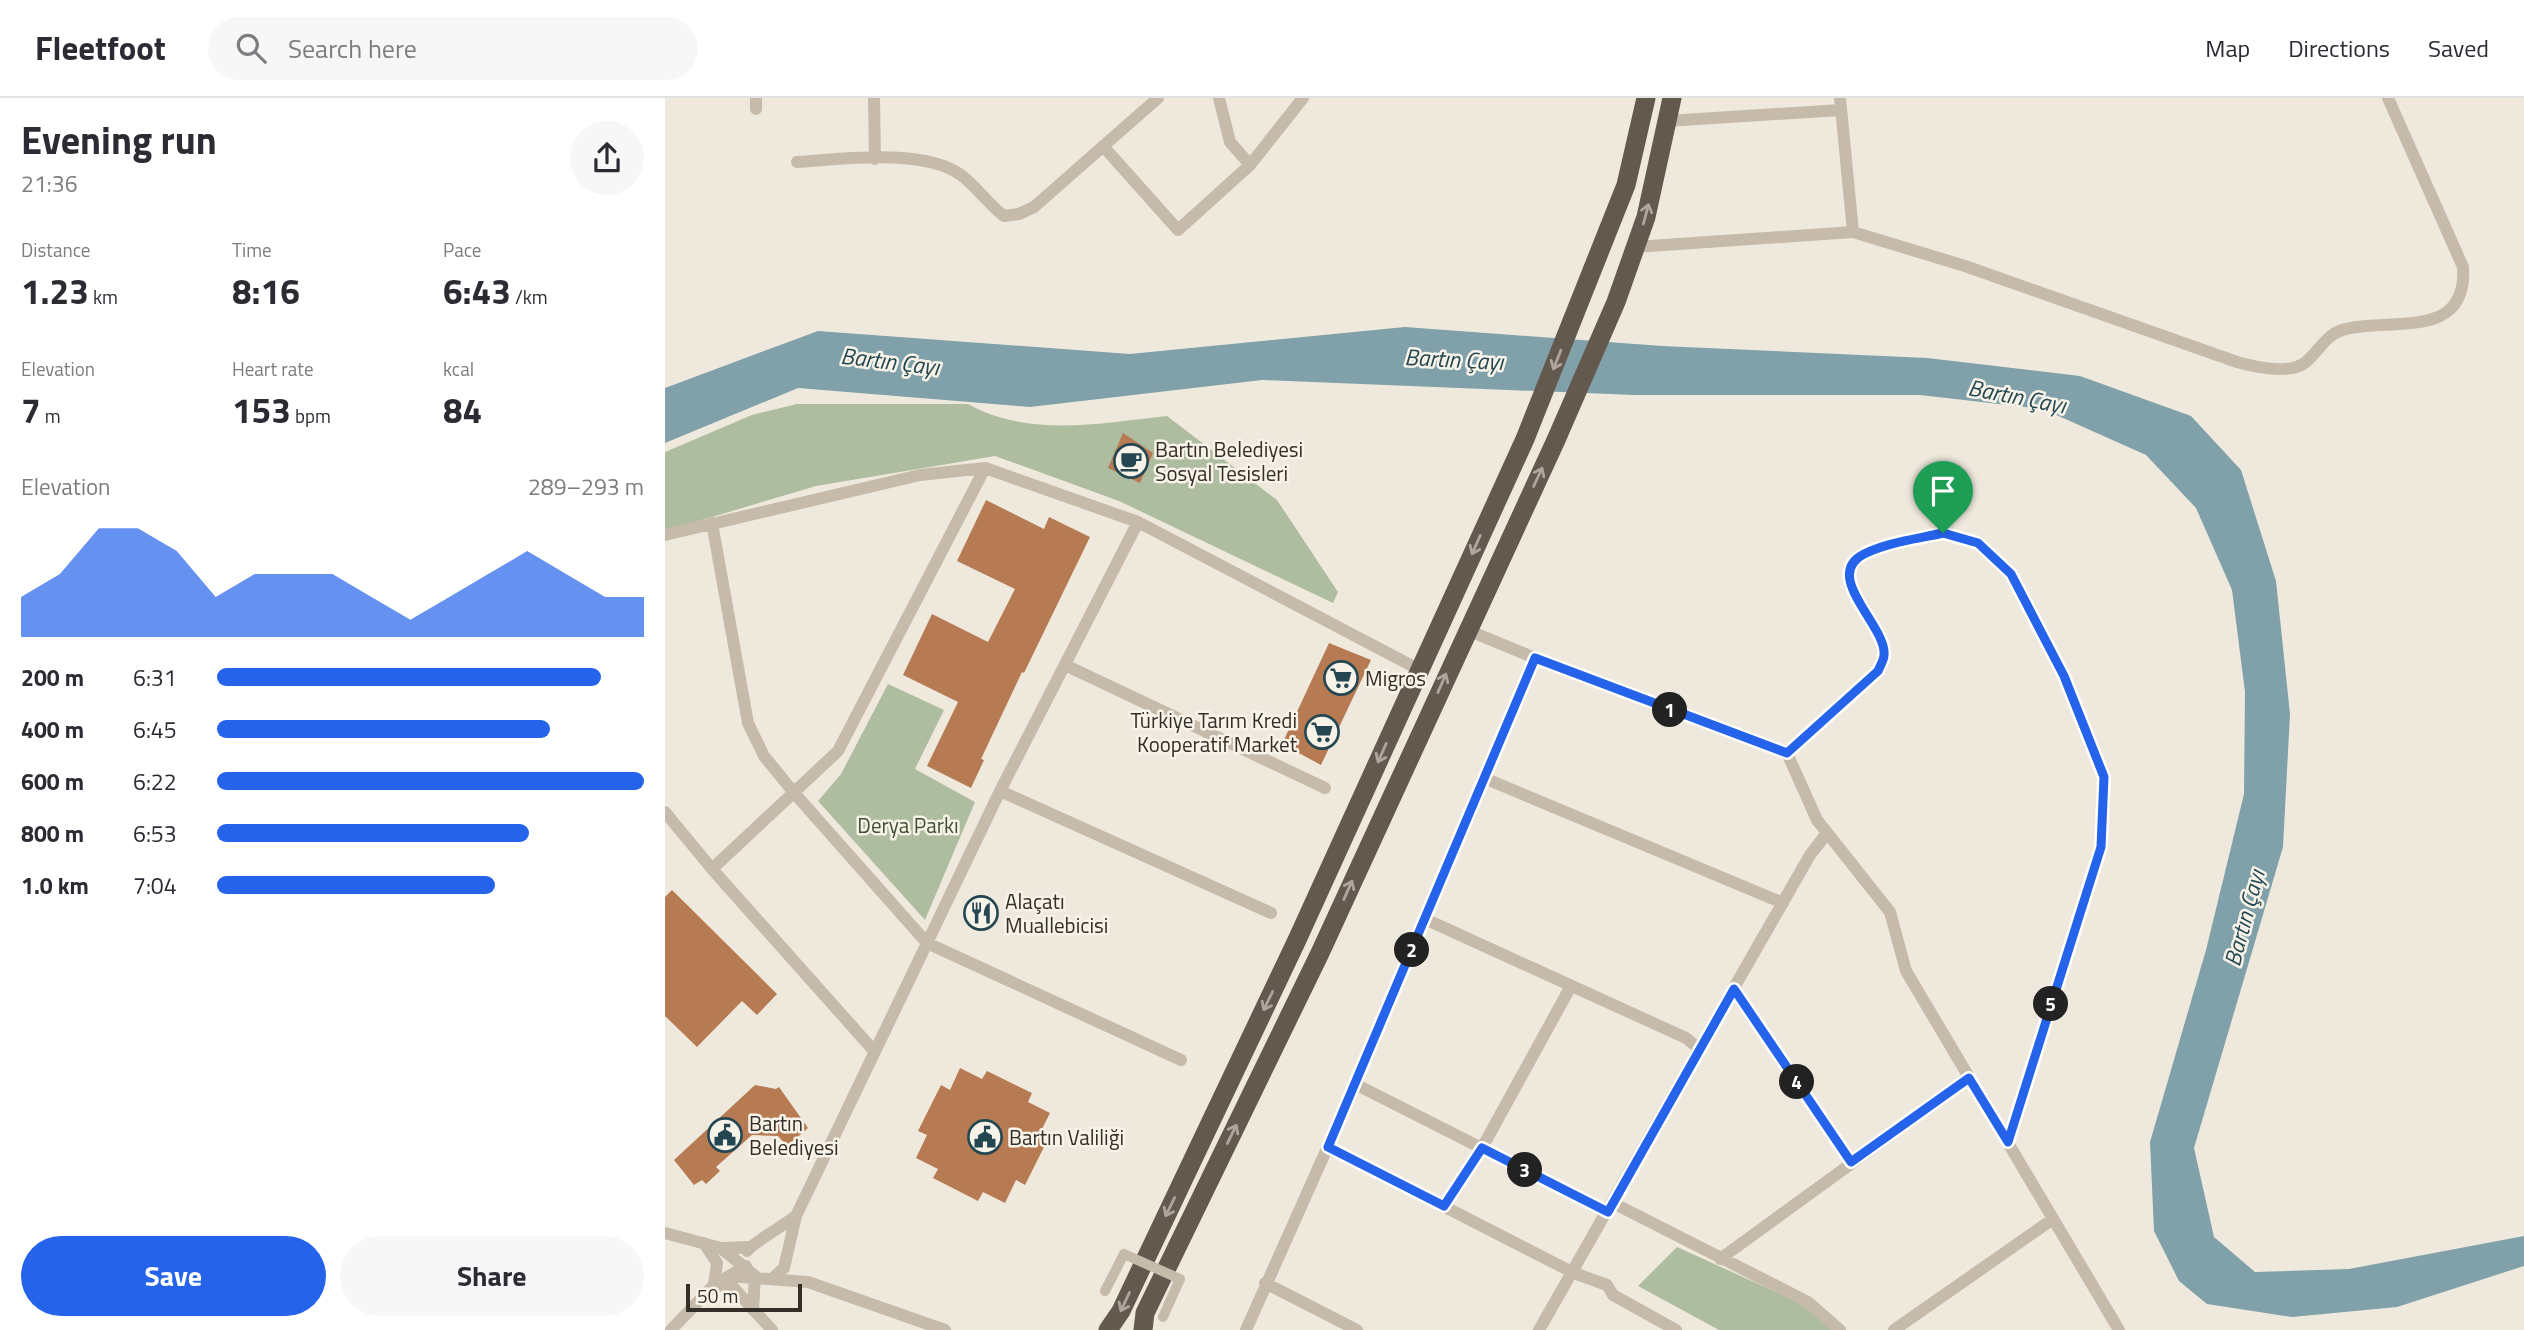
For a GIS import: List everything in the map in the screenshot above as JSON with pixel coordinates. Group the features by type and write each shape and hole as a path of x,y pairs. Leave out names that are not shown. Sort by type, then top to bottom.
{"highway":[{"path":"1108,1330 1121,1311 1297,940 1525,439 1626,185 1646,98"},
{"path":"1143,1330 1145,1313 1320,953 1556,440 1616,302 1646,217 1672,98"}],"street":[{"path":"874,98 875,159"},
{"path":"797,162 875,159 931,161 959,174 1004,216 1019,214 1034,207 1159,98"},
{"path":"1219,98 1230,142 1250,164"},
{"path":"1103,146 1178,230 1250,164 1303,98"},
{"path":"1635,247 1853,232 1965,266 2237,362 2276,368 2304,364 2331,335 2344,330 2422,323 2440,317 2454,304 2462,286 2463,267 2388,98"},
{"path":"1667,121 1841,104 1853,232"},
{"path":"665,535 920,475 985,468 1138,522 1420,670"},
{"path":"712,869 838,751 985,468"},
{"path":"753,1310 753,1294 761,1275 785,1258 796,1216 1000,791 1138,522"},
{"path":"712,523 748,723 764,756 795,794 927,943 1181,1060"},
{"path":"1787,753 1878,671 1884,655 1880,636 1850,584 1849,570 1860,555 1891,544 1943,533 1978,543 2011,574 2064,676 2104,777 2101,847 2008,1142"},
{"path":"1467,630 1787,753 1817,820 1890,912 1906,971 2119,1330"},
{"path":"1246,1330 1328,1147 1535,658"},
{"path":"1065,665 1325,788"},
{"path":"1484,778 1783,903"},
{"path":"1000,791 1271,913"},
{"path":"665,812 712,869 876,1052"},
{"path":"1539,1330 1574,1273 1810,855 1827,833"},
{"path":"1425,919 1686,1038 1699,1049"},
{"path":"1444,1206 1482,1148 1571,986"},
{"path":"1734,989 1851,1162"},
{"path":"1720,1259 1969,1078"},
{"path":"1355,1084 1482,1148 1808,1302 1840,1330"},
{"path":"1328,1147 1574,1273 1607,1285 1613,1295 1675,1330"},
{"path":"721,1248 749,1247 767,1238 796,1216"},
{"path":"1894,1330 2053,1219"},
{"path":"665,1233 721,1248 761,1275"},
{"path":"767,1238 779,1243 785,1258 808,1282"},
{"path":"704,1243 717,1264 715,1285"},
{"path":"749,1247 761,1275"},
{"path":"1105,1291 1124,1254 1180,1279 1163,1317"},
{"path":"671,1330 715,1285 729,1276 761,1275 808,1282 945,1330"},
{"path":"1265,1283 1357,1330"},
{"path":"715,1285 733,1287 772,1330"}],"green space":[{"path":"797,404 968,404 991,415 1040,425 1091,424 1167,416 1277,500 1338,592 1333,603 1119,501 995,456 816,486 665,531 665,452 752,415"},
{"name":"Derya Parkı","path":"888,684 944,710 915,769 975,802 925,920 818,801 841,774"},
{"path":"1677,1247 1807,1306 1833,1330 1719,1330 1638,1286"}],"water":[{"name":"Bartın Çayı","path":"1405,327 1662,346 1927,358 2080,376 2191,416 2241,470 2276,581 2290,714 2283,847 2194,1148 2214,1237 2255,1272 2349,1269 2524,1236 2524,1266 2397,1307 2292,1317 2207,1304 2179,1281 2154,1231 2150,1142 2206,950 2244,794 2245,692 2232,590 2196,508 2146,455 2043,409 1920,395 1634,395 1262,380 1030,407 798,388 665,443 665,388 818,331 1130,354"}],"building":[{"name":"Bartın Belediyesi Sosyal Tesisleri","path":"1123,433 1153,453 1140,483 1108,468"},
{"path":"986,500 1044,529 1049,517 1090,537 1024,673 1022,672 981,759 984,760 971,788 927,766 958,702 903,675 932,614 988,642 1015,589 957,561"},
{"path":"1329,643 1371,660 1321,765 1282,744"},
{"path":"672,890 777,994 757,1015 742,1001 697,1047 665,1016 665,897"},
{"name":"Bartın Valiliği","path":"960,1068 982,1079 987,1071 1032,1093 1028,1102 1050,1113 1039,1135 1048,1139 1025,1185 1016,1180 1005,1203 983,1192 978,1201 933,1178 938,1169 916,1158 927,1135 918,1131 941,1085 950,1090"},
{"name":"Bartın Belediyesi","path":"755,1085 776,1089 779,1087 808,1128 787,1146 778,1136 752,1135 716,1167 720,1171 706,1184 702,1180 694,1185 674,1160"}],"place":[{"name":"Bartın Belediyesi Sosyal Tesisleri","path":"1131,461"},
{"name":"Migros","path":"1341,678"},
{"name":"Türkiye Tarım Kredi Kooperatif Market","path":"1322,732"},
{"name":"Alaçatı Muallebicisi","path":"981,913"},
{"name":"Bartın Belediyesi","path":"725,1135"},
{"name":"Bartın Valiliği","path":"985,1137"}],"route":[{"path":"1943,533 1978,543 2011,574 2064,676 2104,777 2101,847 2008,1142 1969,1078 1851,1162 1734,989 1608,1212 1482,1148 1444,1206 1328,1147 1535,658 1787,753 1878,671 1884,655 1880,636 1850,584 1849,570 1860,555 1891,544 1943,533"}]}
